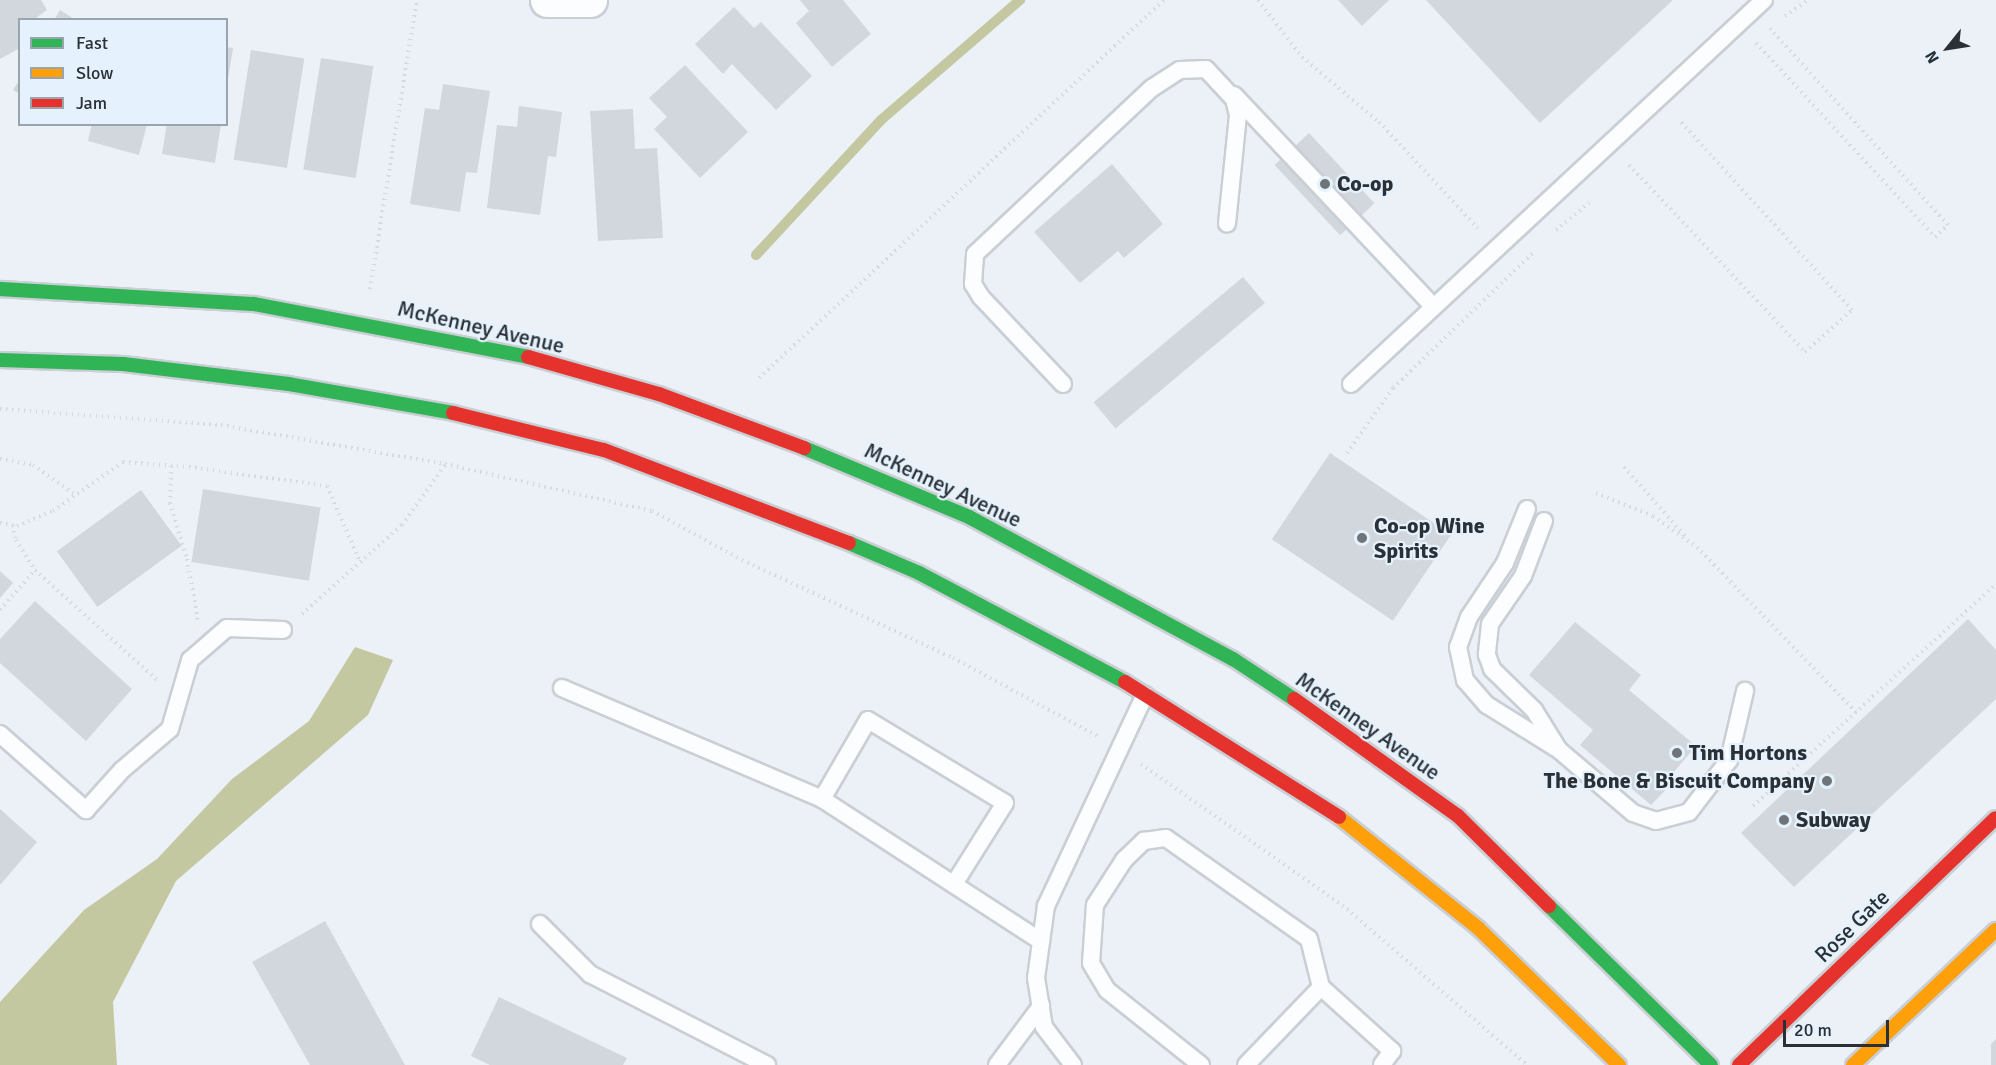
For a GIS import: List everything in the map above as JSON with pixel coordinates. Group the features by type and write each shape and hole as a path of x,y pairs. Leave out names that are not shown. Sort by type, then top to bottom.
{"main road":[{"name":"McKenney Avenue","path":"0,289 254,304 491,347 659,394 757,428 969,518 1214,648 1375,753 1458,816 1711,1065"},
{"path":"0,360 123,364 289,384 443,411 604,450 763,506 919,573 1145,695 1354,827 1478,928 1619,1065"},
{"name":"Rose Gate","path":"1739,1065 1996,818"},
{"path":"1853,1065 1996,930"}],"street":[{"path":"547,0 591,0"}],"lane":[{"path":"1351,384 1764,0"},
{"path":"1063,384 981,297 973,284 975,254 1165,77 1192,68 1206,69 1220,80 1433,306"},
{"path":"1220,80 1238,115 1227,223"},
{"path":"1527,509 1505,563 1461,631 1460,663 1465,680 1487,705 1559,750 1645,821 1678,818 1729,760 1745,691"},
{"path":"1544,521 1523,576 1490,624 1486,655 1492,669 1534,710 1559,750"},
{"path":"0,734 86,810 122,770 170,729 190,660 226,628 283,630"},
{"path":"562,688 822,799 1041,941"},
{"path":"1073,1065 1044,1027 1036,978 1046,906 1145,695"},
{"path":"822,799 868,720 1005,802 954,884"},
{"path":"1201,1065 1107,990 1090,963 1095,905 1124,860 1144,841 1166,838 1310,939 1321,987 1392,1051 1382,1065"},
{"path":"540,924 590,974 767,1065"},
{"path":"1246,1065 1321,987"},
{"path":"997,1065 1041,1006"}],"path":[{"path":"370,292 417,0"},
{"path":"759,378 1164,0"},
{"path":"1258,0 1302,57 1403,145 1476,230 1496,212 1534,248 1393,388 1347,453"},
{"path":"1779,20 1808,0"},
{"path":"1750,48 1774,24"},
{"path":"1756,42 1935,237 1948,225 1770,29"},
{"path":"1670,126 1686,111"},
{"path":"1629,165 1805,352 1852,310 1678,119"},
{"path":"1621,172 1637,157"},
{"path":"1550,233 1562,230 1597,195"},
{"path":"0,409 221,425 445,464 652,511 1083,725"},
{"path":"0,459 33,465 76,495"},
{"path":"0,523 13,525 53,511 123,462 171,466 327,486 360,562"},
{"path":"283,630 402,525 445,464"},
{"path":"171,466 170,503 187,559 204,648"},
{"path":"1624,467 1686,538 1856,712"},
{"path":"1596,494 1620,500 1686,538"},
{"path":"13,525 16,540 35,570 179,700"},
{"path":"0,610 35,570"},
{"path":"1753,806 1996,584"},
{"path":"1169,779 1347,909 1527,1065"}],"shaded area":[{"path":"355,647 393,660 368,715 176,881 113,1002 117,1065 0,1065 0,1002 84,910 157,859 232,779 309,721"}],"building":[{"path":"0,0 41,0 47,10 36,18 18,18 18,49 0,59"},
{"path":"800,0 843,0 871,34 832,67 796,23 809,11"},
{"path":"1338,0 1389,0 1362,26"},
{"path":"1426,0 1673,0 1540,123"},
{"path":"734,7 754,28 761,22 812,76 776,110 732,64 723,74 695,44"},
{"path":"60,10 73,18 55,18"},
{"path":"228,47 233,48 228,79"},
{"path":"251,50 304,58 287,168 234,160"},
{"path":"321,58 373,66 356,178 303,170"},
{"path":"685,65 748,132 700,178 654,129 667,117 649,98"},
{"path":"18,82 18,93 13,90"},
{"path":"443,84 490,91 477,173 466,172 460,212 410,204 425,108 439,110"},
{"path":"519,106 562,112 556,157 548,156 540,215 487,208 497,125 517,127"},
{"path":"633,109 635,149 657,148 663,238 598,241 590,111"},
{"path":"92,126 146,126 139,155 88,141"},
{"path":"167,126 221,126 215,163 162,154"},
{"name":"Co-op","path":"1309,133 1374,203 1340,235 1275,165"},
{"path":"1112,164 1163,224 1124,258 1118,251 1080,283 1034,232"},
{"path":"1243,277 1265,303 1115,428 1094,402"},
{"name":"Co-op Wine Spirits","path":"1330,453 1451,535 1393,621 1272,539"},
{"path":"203,489 321,508 309,581 191,562"},
{"path":"141,490 182,546 97,607 57,551"},
{"path":"0,571 13,583 0,598"},
{"path":"35,601 132,689 86,741 0,663 0,639"},
{"path":"1968,619 1996,650 1996,699 1794,887 1741,833"},
{"path":"1575,622 1641,675 1629,690 1696,746 1673,773 1677,778 1651,805 1580,745 1593,730 1529,675"},
{"path":"0,809 37,842 0,885"},
{"path":"325,921 405,1065 310,1065 252,962"},
{"path":"499,997 627,1058 623,1065 490,1065 471,1056"},
{"path":"1996,1039 1996,1065 1991,1065 1991,1044"}],"waterway":[{"path":"756,255 881,120 1020,0"}],"traffic: fast":[{"path":"0,289 254,304 528,357"},
{"path":"0,360 123,364 289,384 453,413"},
{"path":"804,448 969,517 1233,659 1294,699"},
{"path":"849,543 919,573 1125,682"},
{"path":"1549,906 1711,1065"}],"traffic: slow":[{"path":"1339,817 1478,928 1619,1065"},
{"path":"1853,1065 1996,930"}],"traffic: jam":[{"path":"528,357 659,394 804,448"},
{"path":"453,413 604,450 849,543"},
{"path":"1125,682 1339,817"},
{"path":"1294,699 1458,816 1549,906"},
{"path":"1739,1065 1996,818"}],"place":[{"name":"Co-op","path":"1325,184"},
{"name":"Co-op Wine Spirits","path":"1362,538"},
{"name":"Tim Hortons","path":"1677,753"},
{"name":"The Bone & Biscuit Company","path":"1827,781"},
{"name":"Subway","path":"1784,820"}]}
